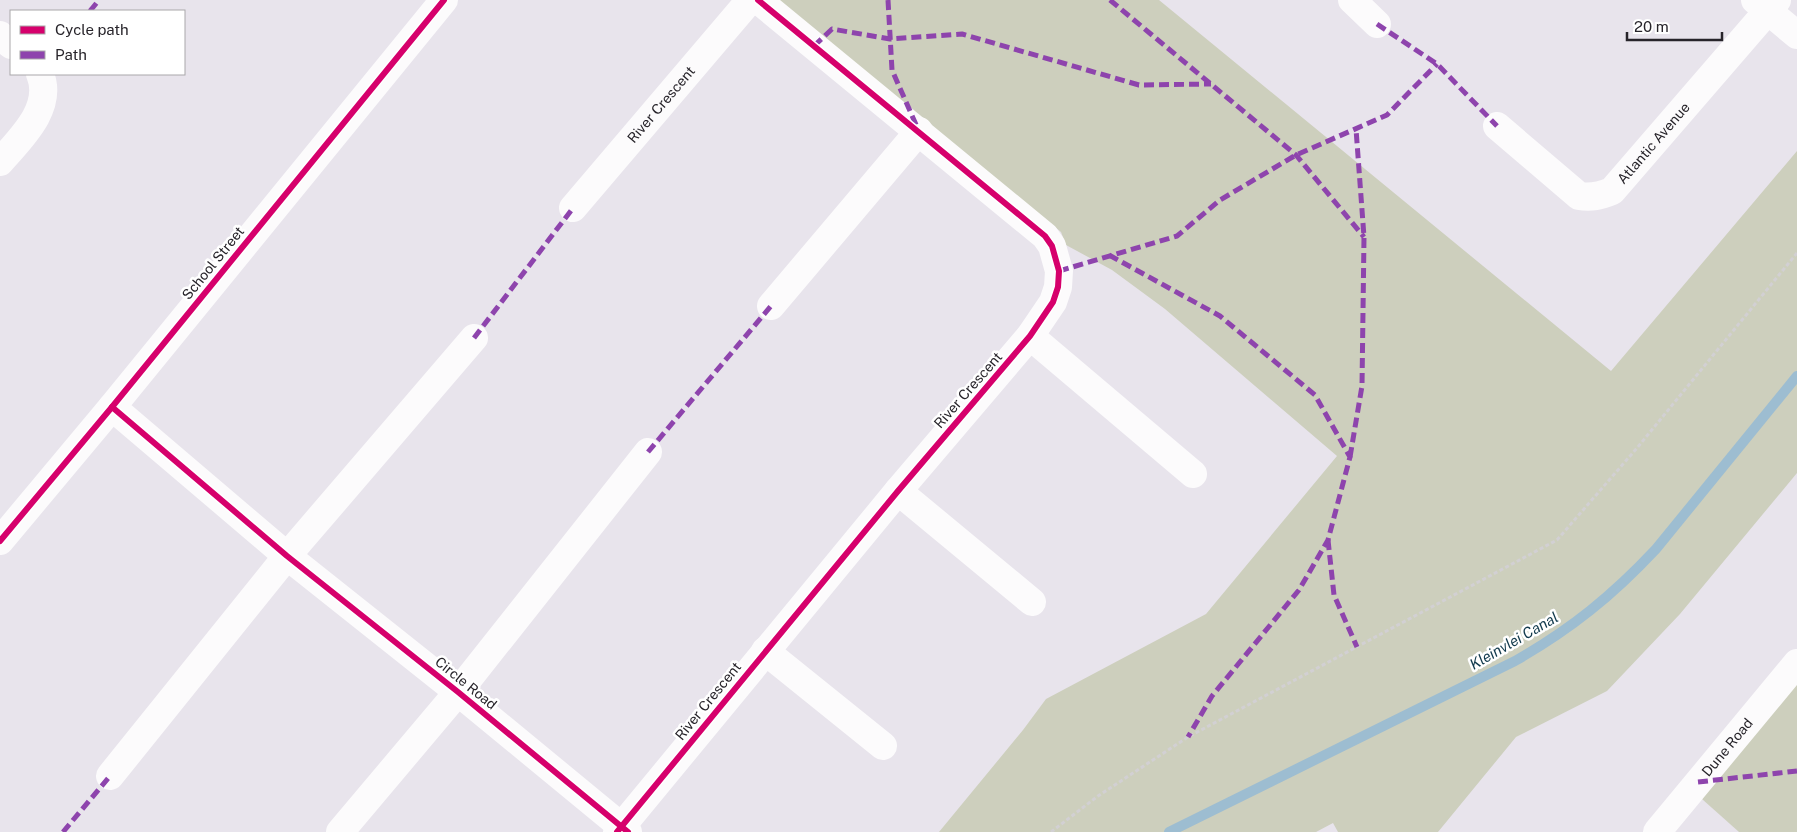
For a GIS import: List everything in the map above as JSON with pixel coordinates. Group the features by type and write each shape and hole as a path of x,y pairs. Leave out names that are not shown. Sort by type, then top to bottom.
{"street":[{"name":"School Street","path":"0,541 112,407 444,0"},
{"name":"River Crescent","path":"573,208 750,0"},
{"name":"River Crescent","path":"622,830 765,651 1030,336 1053,302 1058,287 1059,270 1052,246 1045,236 758,0"},
{"path":"1352,0 1378,24"},
{"name":"Atlantic Avenue","path":"1497,126 1578,196 1589,198 1600,196 1612,191 1767,4 1797,35"},
{"path":"0,35 10,44"},
{"path":"0,162 32,124 41,104 44,84 40,75"},
{"path":"771,306 919,132"},
{"path":"1030,336 1193,474"},
{"path":"110,776 287,556 474,338"},
{"name":"Circle Road","path":"112,407 287,556 458,692 622,830"},
{"name":"Circle Road","path":"340,832 458,692 648,452"},
{"path":"898,491 1032,602"},
{"path":"765,651 884,746"},
{"name":"Dune Road","path":"1657,832 1797,663"}],"path":[{"path":"1051,832 1098,796 1188,737 1557,540 1637,448 1797,253"}],"green space":[{"path":"778,0 1159,0 1611,371 1797,151 1797,473 1680,614 1607,691 1516,737 1438,832 1338,832 1333,823 1316,832 939,832 1023,730 1046,699 1206,614 1337,456 1165,309 1112,270 1066,245 1061,232"},
{"path":"1797,665 1797,832 1739,832 1693,791"}],"waterway":[{"name":"Kleinvlei Canal","path":"1169,832 1515,661 1573,624 1607,597 1656,549 1797,376"}],"marked path":[{"path":"91,10 99,0"},
{"path":"888,0 892,70 917,127"},
{"path":"1110,0 1296,155 1364,237"},
{"path":"1377,24 1437,64 1497,126"},
{"path":"814,46 832,29 890,39 962,34 1139,85 1211,84"},
{"path":"1059,271 1177,236 1220,200 1296,155 1387,115 1437,64"},
{"path":"1350,457 1362,386 1364,237 1356,129"},
{"path":"474,338 573,208"},
{"path":"1109,255 1220,316 1315,395 1350,457 1328,540 1299,590 1212,696 1188,737"},
{"path":"648,452 771,306"},
{"path":"1328,540 1334,595 1357,647"},
{"path":"1698,782 1797,771"},
{"path":"63,832 110,776"}],"cycle path":[{"path":"0,541 112,407 444,0"},
{"path":"617,832 898,491 1030,336 1053,302 1058,287 1059,271 1052,246 1045,236 758,0"},
{"path":"112,407 287,556 458,692 628,832"}]}
